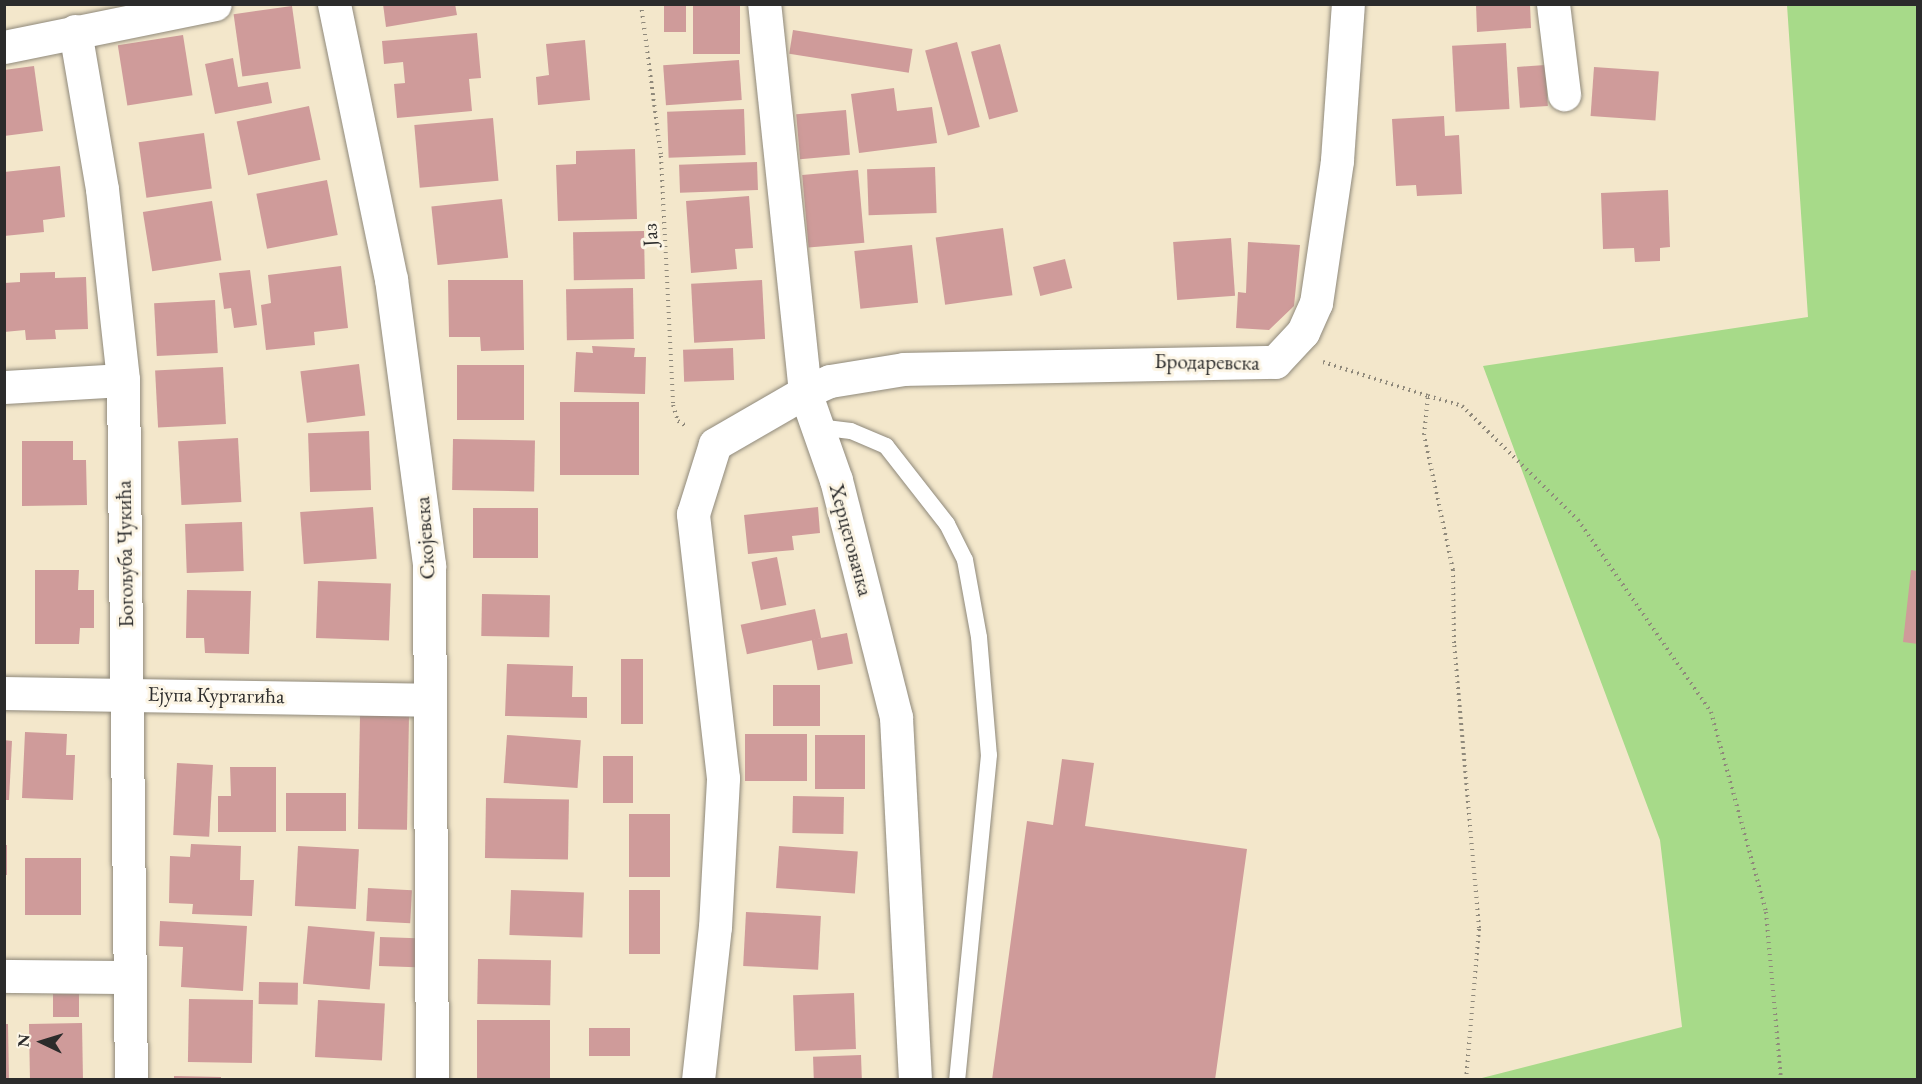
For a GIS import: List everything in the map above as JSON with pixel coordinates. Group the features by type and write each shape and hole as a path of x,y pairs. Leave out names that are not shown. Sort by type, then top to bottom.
{"street":[{"path":"4,46 215,4"},
{"name":"Скојевска","path":"334,4 411,403 429,565 432,1080"},
{"name":"Херцеговачка","path":"764,4 805,392 818,427 896,717 915,1080"},
{"name":"Бродаревска","path":"715,444 805,392 830,381 904,369 1275,363 1289,352 1316,303 1337,160 1348,4"},
{"path":"1553,4 1564,94"},
{"name":"Богољуба Чукића","path":"75,31 102,189 123,380 131,1080"},
{"path":"4,387 123,380"},
{"path":"698,1080 715,927 723,778 693,514 715,444"},
{"name":"Ејупа Куртагића","path":"4,693 127,693 428,700"},
{"path":"4,976 130,977"}],"lane":[{"path":"818,427 851,431 886,446 942,516 965,560 979,637 989,755 957,1080"}],"path":[{"name":"Јаз","path":"641,4 661,156 673,405 678,421 715,444"},
{"path":"1289,352 1462,406 1578,520 1711,712 1766,912 1781,1080"},
{"path":"1428,396 1424,435 1453,570 1454,643 1479,928 1466,1080"}],"green space":[{"path":"1787,5 1917,5 1917,1079 1478,1079 1682,1027 1660,840 1483,366 1808,317"}],"building":[{"path":"383,4 455,4 457,15 386,27"},
{"path":"664,4 686,4 686,32 664,32"},
{"path":"693,4 740,4 740,54 693,54"},
{"path":"1476,4 1530,4 1531,28 1477,32"},
{"path":"292,6 301,68 242,77 234,14"},
{"path":"793,30 913,49 909,73 789,54"},
{"path":"477,33 481,78 469,79 472,111 397,118 394,84 405,83 403,62 384,64 382,41"},
{"path":"183,35 193,95 127,106 118,45"},
{"path":"585,40 590,100 538,105 536,77 549,75 546,44"},
{"path":"957,42 980,127 948,136 925,51"},
{"path":"1506,43 1509,109 1456,112 1452,46"},
{"path":"1000,44 1018,112 989,119 971,52"},
{"path":"233,58 238,87 268,82 272,103 215,114 205,64"},
{"path":"739,60 742,100 666,105 663,65"},
{"path":"1545,65 1548,106 1520,108 1517,67"},
{"path":"34,66 43,131 4,136 4,70"},
{"path":"1594,67 1659,72 1655,120 1591,116"},
{"path":"894,88 897,111 932,107 937,143 859,153 851,94"},
{"path":"309,106 320,160 248,175 237,121"},
{"path":"744,109 746,155 669,158 667,112"},
{"path":"846,110 850,155 800,159 796,114"},
{"path":"1444,116 1445,136 1459,135 1462,194 1417,196 1416,185 1396,186 1392,119"},
{"path":"493,118 498,181 420,188 414,125"},
{"path":"204,133 212,188 146,198 139,142"},
{"path":"635,149 637,219 558,221 556,165 576,164 576,151"},
{"path":"757,162 758,190 680,193 679,165"},
{"path":"60,166 65,217 43,220 44,232 4,236 4,172"},
{"path":"935,167 937,213 869,215 867,169"},
{"path":"858,170 864,243 809,248 802,175"},
{"path":"327,180 338,235 267,249 256,194"},
{"path":"1668,190 1670,247 1660,248 1660,261 1635,262 1634,248 1603,249 1601,193"},
{"path":"749,196 753,248 735,249 737,269 691,273 686,201"},
{"path":"502,199 508,258 438,265 431,206"},
{"path":"212,201 221,260 152,271 143,212"},
{"path":"1003,228 1012,295 945,305 936,237"},
{"path":"644,231 645,279 574,280 573,232"},
{"path":"1231,238 1235,296 1177,300 1173,242"},
{"path":"1248,242 1300,245 1294,306 1269,330 1236,328 1238,292 1246,293"},
{"path":"912,245 918,303 860,309 854,251"},
{"path":"1065,259 1072,288 1040,296 1033,267"},
{"path":"341,266 348,328 314,332 315,345 266,350 261,305 271,303 268,275"},
{"path":"250,270 257,325 234,328 231,308 224,309 219,273"},
{"path":"55,272 55,278 86,277 88,329 55,330 56,339 26,340 25,330 4,332 4,283 20,282 20,273"},
{"path":"448,280 523,280 524,350 481,351 480,337 449,337"},
{"path":"762,280 765,339 694,343 691,284"},
{"path":"633,288 634,339 567,340 566,289"},
{"path":"215,300 218,353 157,356 154,303"},
{"path":"592,346 635,348 634,357 646,357 645,394 574,392 576,352 593,353"},
{"path":"733,348 734,380 684,382 683,350"},
{"path":"359,364 365,416 307,423 300,371"},
{"path":"457,365 524,365 524,420 457,420"},
{"path":"223,367 226,424 158,427 155,371"},
{"path":"560,402 639,402 639,475 560,475"},
{"path":"369,431 371,490 310,492 308,433"},
{"path":"238,438 241,502 181,505 178,441"},
{"path":"453,439 535,440 534,491 452,490"},
{"path":"22,441 73,441 73,460 86,460 87,505 22,506"},
{"path":"373,507 377,559 304,564 300,512"},
{"path":"818,507 820,533 792,536 794,550 748,554 744,515"},
{"path":"473,508 538,508 538,558 473,558"},
{"path":"242,522 244,571 187,573 185,524"},
{"path":"777,557 786,605 761,610 751,562"},
{"path":"35,570 79,570 78,590 94,590 94,628 80,628 79,644 35,644"},
{"path":"1911,570 1918,571 1918,644 1903,642"},
{"path":"318,581 391,584 389,641 316,638"},
{"path":"187,590 251,591 249,654 205,653 204,638 186,638"},
{"path":"482,594 550,595 549,637 481,636"},
{"path":"815,609 821,638 747,654 741,625"},
{"path":"847,633 853,663 818,670 812,640"},
{"path":"621,659 643,659 643,724 621,724"},
{"path":"507,664 573,666 572,697 587,697 587,718 505,716"},
{"path":"773,685 820,685 820,726 773,726"},
{"path":"360,715 409,716 407,830 358,829"},
{"path":"25,732 67,734 66,755 75,755 73,800 22,798"},
{"path":"745,734 807,734 807,781 745,781"},
{"path":"507,735 581,740 577,788 504,783"},
{"path":"815,735 865,735 865,789 815,789"},
{"path":"4,740 12,741 9,800 4,800"},
{"path":"603,756 633,756 633,803 603,803"},
{"path":"1062,759 1094,763 1085,826 1247,849 1215,1080 992,1080 1027,821 1053,825"},
{"path":"177,763 213,765 209,837 173,835"},
{"path":"230,767 276,767 276,832 218,832 218,796 231,796"},
{"path":"286,793 346,793 346,831 286,831"},
{"path":"793,796 844,797 843,834 792,833"},
{"path":"486,798 569,799 568,859 485,858"},
{"path":"629,814 670,814 670,877 629,877"},
{"path":"191,844 241,846 240,880 254,880 252,916 192,914 193,904 169,903 170,856 190,857"},
{"path":"4,845 7,845 7,875 4,875"},
{"path":"298,846 359,849 356,909 295,906"},
{"path":"779,846 858,852 855,893 776,888"},
{"path":"25,858 81,858 81,915 25,915"},
{"path":"368,888 412,890 410,923 366,921"},
{"path":"511,890 584,893 582,938 509,935"},
{"path":"629,890 660,890 660,954 629,954"},
{"path":"746,912 821,916 818,970 743,966"},
{"path":"160,921 247,926 243,991 181,987 183,947 159,946"},
{"path":"308,926 375,932 370,990 303,984"},
{"path":"380,937 417,938 416,967 379,966"},
{"path":"478,959 551,960 550,1005 477,1004"},
{"path":"259,982 298,983 298,1005 259,1004"},
{"path":"854,993 856,1049 795,1051 793,995"},
{"path":"53,994 79,994 79,1017 53,1017"},
{"path":"189,999 253,1000 252,1063 188,1062"},
{"path":"318,1000 385,1004 382,1060 315,1057"},
{"path":"477,1020 550,1020 550,1079 477,1079"},
{"path":"82,1023 83,1080 30,1080 29,1024"},
{"path":"4,1024 8,1024 9,1080 4,1080"},
{"path":"589,1028 630,1028 630,1056 589,1056"},
{"path":"861,1055 862,1080 814,1080 813,1057"},
{"path":"174,1076 221,1077 221,1080 174,1080"}]}
